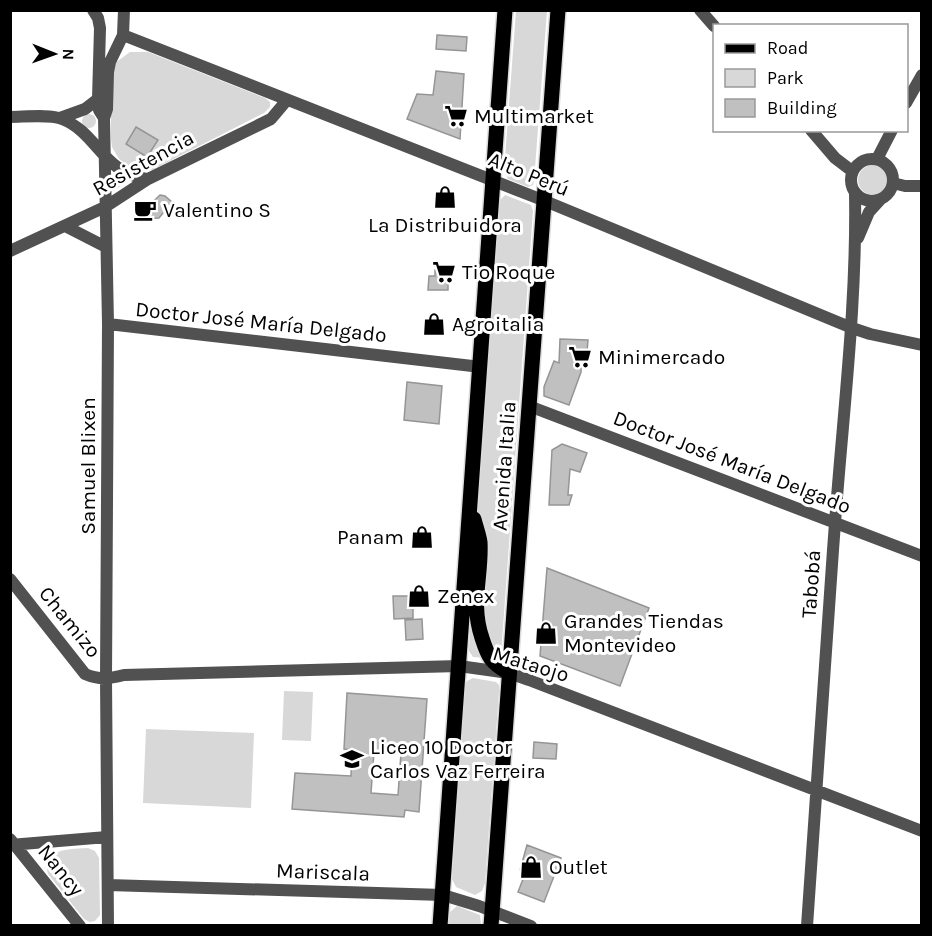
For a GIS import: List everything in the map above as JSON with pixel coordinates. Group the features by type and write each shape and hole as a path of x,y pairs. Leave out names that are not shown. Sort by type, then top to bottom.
{"main road":[{"name":"Avenida Italia","path":"440,926 505,10"},
{"name":"Avenida Italia","path":"491,918 558,10"},
{"path":"471,508 480,541 475,611 479,630 487,654 495,665 509,673"}],"street":[{"path":"93,10 98,18 101,38 98,99 99,110 104,118"},
{"name":"Samuel Blixen","path":"108,926 106,679 108,324 104,118 107,109 108,72 110,62 123,35 124,10"},
{"path":"699,10 713,25"},
{"name":"Alto Perú","path":"123,35 544,201 852,328 921,345"},
{"path":"908,100 921,75"},
{"path":"10,117 60,118 85,109 98,99"},
{"name":"Resistencia","path":"10,251 105,207 148,179 271,119 287,100"},
{"path":"60,118 89,138 104,156 126,174 148,179"},
{"path":"813,132 835,158 852,171 866,159 878,159 888,166 893,183 921,186"},
{"path":"878,159 891,132"},
{"name":"Tabobá","path":"807,926 835,522 852,328 856,245 855,193 850,182 852,171"},
{"name":"Tabobá","path":"856,245 869,212 891,190 893,183"},
{"path":"855,193 866,201 880,200"},
{"path":"65,226 106,247"},
{"name":"Doctor José María Delgado","path":"108,324 481,367"},
{"name":"Doctor José María Delgado","path":"529,406 921,556"},
{"name":"Chamizo","path":"10,579 85,674 96,679 106,679"},
{"name":"Mataojo","path":"106,679 124,675 459,666 509,673 817,789 921,831"},
{"path":"12,843 107,837"},
{"name":"Nancy","path":"12,843 80,926"},
{"name":"Mariscala","path":"108,885 442,896 491,918 531,926"}],"green space":[{"path":"516,11 547,11 534,181 533,185 528,187 508,179 504,171"},
{"path":"130,52 148,52 265,98 270,102 270,107 264,113 152,170 131,167 119,159 112,147 111,139 111,79 115,63"},
{"path":"86,114 92,114 96,121 92,128 86,128 82,124 82,118"},
{"path":"873,165 884,169 888,180 884,191 873,195 862,191 858,180 862,169"},
{"path":"115,175 125,183 115,190 112,188 111,177"},
{"path":"505,195 531,205 533,211 501,655 498,659 473,657 469,651 475,535 499,209 500,200"},
{"path":"473,678 496,682 499,685 485,883 482,891 475,895 456,887 452,879 465,686 467,681"},
{"path":"284,691 313,692 311,741 282,740"},
{"path":"146,729 254,733 251,808 143,803"},
{"path":"88,848 95,851 99,858 100,915 95,921 90,922 84,919 48,874 47,865 48,859 59,852"},
{"path":"457,906 480,915 481,925 448,925 450,912"}],"building":[{"path":"437,35 467,37 466,51 436,49"},
{"path":"436,71 464,74 460,139 407,119 417,94 433,95"},
{"path":"136,127 158,140 147,157 126,144"},
{"path":"160,195 172,202 159,218 135,219"},
{"path":"435,270 448,270 448,290 428,290 429,276 435,276"},
{"path":"560,339 588,340 586,363 581,363 581,372 569,405 544,396 544,387 554,361 559,363"},
{"path":"407,382 442,386 439,424 404,420"},
{"path":"562,444 587,453 580,472 570,469 568,495 572,495 569,505 549,505 552,450"},
{"path":"547,568 649,608 620,686 540,656"},
{"path":"393,596 413,596 413,618 394,619"},
{"path":"422,619 423,639 406,640 405,620"},
{"path":"347,693 427,699 419,812 405,810 404,817 292,809 295,773 351,776 352,750 344,749","holes":["374,752 401,753 398,795 371,793"]},
{"path":"534,742 557,744 556,759 533,758"},
{"path":"527,845 561,858 544,902 518,892 523,879 521,878 523,872 520,870"}],"place":[{"name":"Multimarket","path":"456,116"},
{"name":"La Distribuidora","path":"445,197"},
{"name":"Valentino S","path":"145,210"},
{"name":"Tio Roque","path":"444,272"},
{"name":"Agroitalia","path":"434,324"},
{"name":"Minimercado","path":"580,357"},
{"name":"Panam","path":"422,537"},
{"name":"Zenex","path":"419,596"},
{"name":"Grandes Tiendas Montevideo","path":"546,633"},
{"name":"Liceo 10 Doctor Carlos Vaz Ferreira","path":"352,759"},
{"name":"Outlet","path":"531,867"}]}
